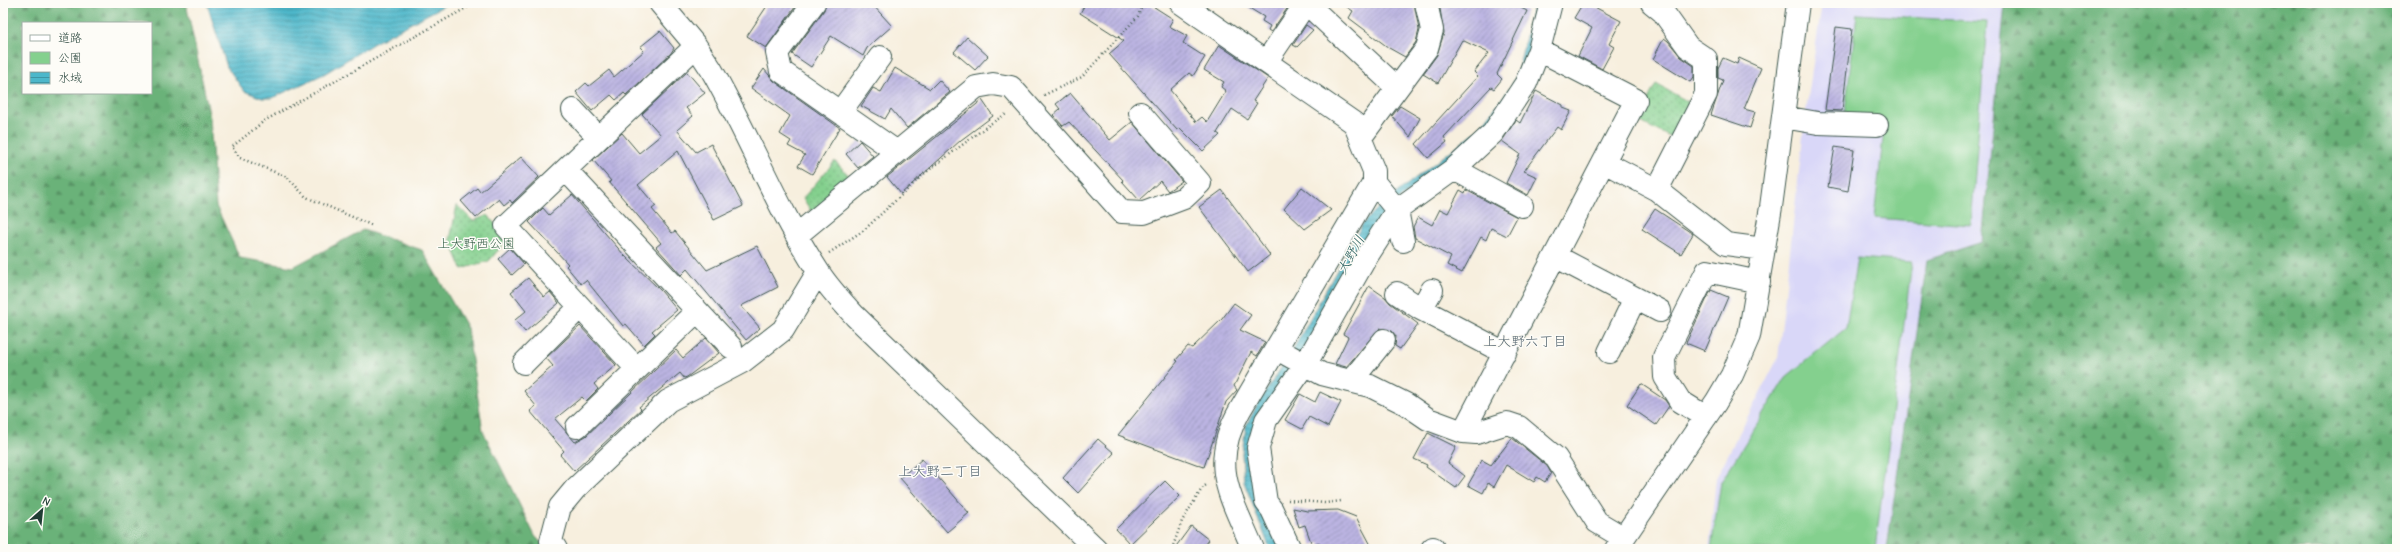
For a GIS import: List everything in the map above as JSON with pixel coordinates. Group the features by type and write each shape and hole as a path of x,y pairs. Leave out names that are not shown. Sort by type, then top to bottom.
{"street":[{"path":"814,3 777,53 781,71 841,111 898,152"},
{"path":"1181,3 1354,123 1374,171 1378,188 1397,210 1403,241"},
{"path":"1266,62 1306,3 1396,87"},
{"path":"1361,137 1396,87 1427,48 1432,30 1426,3"},
{"path":"1290,549 1272,510 1266,502 1258,448 1266,420 1306,365 1364,261 1397,210 1454,169 1493,133 1526,83 1539,50 1551,3"},
{"path":"1277,349 1322,374 1352,380 1370,386 1406,404 1428,419 1463,432 1476,433 1507,423 1519,427 1556,458 1597,522 1620,544 1706,418 1741,357 1749,336 1764,250 1798,3"},
{"path":"1657,190 1706,94 1706,60 1688,47 1661,6"},
{"path":"669,7 696,46 726,95 797,235 816,268 855,316 1096,549"},
{"path":"638,369 506,226 696,46"},
{"path":"1463,432 1636,100 1539,50"},
{"path":"841,111 880,57"},
{"path":"797,235 976,87 993,84 1011,87 1122,212 1144,213 1184,198 1200,183 1140,113"},
{"path":"573,110 599,138"},
{"path":"1783,118 1818,123 1877,125"},
{"path":"1604,162 1657,190 1726,244 1764,250"},
{"path":"1454,169 1522,206"},
{"path":"566,170 731,347"},
{"path":"1253,549 1227,486 1224,475 1225,448 1234,421 1277,349 1378,188"},
{"path":"1555,256 1660,311"},
{"path":"556,549 551,541 560,507 575,489 668,401 742,362 783,330 816,268"},
{"path":"1706,418 1680,401 1665,377 1664,357 1707,271 1759,282"},
{"path":"1421,309 1432,290"},
{"path":"1398,293 1421,309 1505,353"},
{"path":"1609,352 1635,298"},
{"path":"524,363 580,307"},
{"path":"577,427 697,311"},
{"path":"1352,380 1384,340"}],"path":[{"path":"371,225 306,197 287,177 240,158 232,147 264,121 475,3"},
{"path":"816,268 864,230 925,173 990,124 1026,103 1082,77 1138,16 1140,10 1148,3"},
{"path":"1172,549 1182,521 1203,487 1224,475"},
{"path":"1272,510 1286,499 1325,503 1341,501"}],"shaded area":[{"path":"1822,3 2151,3 1966,549 1709,549 1716,478 1778,358 1805,118"}],"green space":[{"path":"3,3 188,3 187,8 210,118 216,206 240,258 293,267 363,230 422,250 467,328 483,431 535,536 547,549 3,549"},
{"path":"2005,3 2397,3 2397,549 1887,549 1927,260 1982,242"},
{"path":"1857,14 1987,22 1971,225 1874,218 1885,121 1844,118"},
{"path":"1656,84 1696,106 1677,141 1637,120"},
{"path":"835,161 856,183 814,216 803,198"},
{"name":"上大野西公園","path":"457,205 473,221 488,215 507,240 489,261 462,269 450,240"},
{"path":"1857,258 1912,262 1875,549 1711,549 1721,482 1786,377 1846,328"}],"water":[{"path":"208,3 449,3 376,42 324,74 272,98 262,98 244,91 227,67"},
{"name":"大野川","path":"1534,3 1542,3 1527,60 1484,135 1386,209 1307,345 1258,420 1281,549 1270,549 1244,482 1242,453 1246,426 1258,403 1291,353 1363,223 1382,204 1479,129 1512,85 1517,74"}],"building":[{"path":"769,3 798,3 766,48 747,36"},
{"path":"826,3 871,3 892,26 867,48 863,56 831,36 811,67 792,54 824,10"},
{"path":"1086,3 1148,3 1173,19 1169,26 1187,36 1183,43 1205,57 1193,76 1189,73 1170,90 1196,122 1202,117 1207,122 1226,91 1221,87 1224,82 1204,70 1219,45 1268,78 1253,101 1257,103 1247,119 1232,109 1217,133 1220,135 1203,151 1180,128 1177,130 1109,54 1124,41 1080,13"},
{"path":"1241,3 1291,3 1271,32 1268,30 1270,26 1262,21 1264,17"},
{"path":"1341,3 1414,3 1419,30 1416,42 1405,57 1389,48 1349,18 1353,11"},
{"path":"1439,3 1524,3 1521,8 1527,11 1497,74 1502,79 1494,89 1491,87 1444,137 1447,142 1428,158 1416,144 1478,76 1474,72 1489,53 1462,40 1438,83 1423,74 1437,55 1444,33"},
{"path":"1583,3 1587,3 1621,21 1609,44 1614,47 1602,69 1578,56 1592,28 1574,18"},
{"path":"1306,25 1313,30 1297,47 1293,45"},
{"path":"1836,27 1852,29 1842,111 1825,110"},
{"path":"660,31 674,48 671,53 626,95 624,93 616,100 611,95 592,111 576,92 586,83 589,86 609,70 614,77 644,51 640,47"},
{"path":"967,37 988,56 975,70 954,52"},
{"path":"1664,38 1681,57 1694,66 1694,77 1690,82 1653,59"},
{"path":"1723,58 1737,64 1739,58 1761,68 1744,109 1755,112 1750,128 1711,115 1723,80 1718,78 1718,68"},
{"path":"895,68 930,89 939,80 950,92 907,128 891,109 885,119 861,106 873,88 881,92"},
{"path":"764,69 774,81 840,128 812,174 798,166 805,155 788,146 791,141 780,134 790,116 751,88"},
{"path":"687,72 705,93 686,108 693,116 677,130 696,152 711,144 743,206 714,220 678,151 638,185 656,206 652,209 672,233 675,231 707,270 757,246 778,287 741,306 760,328 746,340 687,269 681,275 656,247 661,243 609,182 611,181 593,160 622,133 639,153 661,135 642,114"},
{"path":"1536,91 1563,105 1563,108 1571,111 1561,130 1557,127 1524,171 1537,177 1528,195 1506,183 1520,154 1502,141 1516,120 1520,123"},
{"path":"1070,93 1110,140 1132,122 1182,181 1168,191 1160,181 1139,200 1122,181 1123,180 1069,122 1063,126 1053,115 1060,109 1056,104"},
{"path":"982,100 993,116 961,140 901,194 887,177"},
{"path":"1400,106 1420,118 1410,137 1392,116"},
{"path":"860,141 873,156 858,168 846,154"},
{"path":"1835,147 1854,150 1848,191 1828,187"},
{"path":"521,157 539,177 512,203 510,200 504,205 499,199 476,218 461,201 477,188 480,192"},
{"path":"1302,187 1331,210 1305,229 1284,209"},
{"path":"1222,190 1270,255 1248,272 1199,207"},
{"path":"1460,190 1465,193 1466,190 1517,217 1507,236 1491,228 1486,240 1481,237 1462,273 1447,265 1451,257 1415,238 1413,227 1418,217 1432,225 1440,209 1448,213"},
{"path":"572,195 624,255 661,291 677,310 652,331 655,334 644,345 626,324 623,326 586,280 581,284 566,266 568,264 529,222 543,208 549,215"},
{"path":"1655,209 1693,234 1681,254 1642,229"},
{"path":"510,248 524,264 512,275 498,259"},
{"path":"528,278 544,297 550,292 559,303 525,332 515,320 526,311 511,292"},
{"path":"1369,286 1418,324 1400,349 1395,346 1396,336 1392,331 1380,328 1346,367 1335,364 1348,337 1343,334"},
{"path":"1711,290 1728,297 1705,351 1686,343"},
{"path":"1234,303 1251,315 1240,330 1265,342 1257,356 1251,352 1234,386 1237,390 1226,402 1204,467 1118,435 1178,361 1176,360 1188,346 1192,348 1222,319"},
{"path":"580,326 616,365 594,384 598,389 586,401 582,397 555,419 575,442 586,436 676,350 683,358 706,338 719,353 687,377 684,378 680,373 639,407 641,409 574,471 560,455 564,451 530,411 536,406 524,391 553,366 546,358"},
{"path":"1641,384 1665,400 1669,406 1656,425 1627,405"},
{"path":"1320,392 1341,402 1328,427 1309,417 1302,429 1285,420 1300,394 1315,402"},
{"path":"1428,433 1456,447 1448,463 1465,476 1456,488 1426,467 1427,465 1414,459"},
{"path":"1512,438 1547,466 1551,473 1545,482 1537,477 1534,482 1506,465 1494,487 1488,483 1483,493 1468,485 1482,460 1491,465"},
{"path":"1098,439 1114,453 1078,493 1063,478"},
{"path":"922,459 969,513 947,532 900,478"},
{"path":"1165,481 1180,496 1130,544 1116,529"},
{"path":"1293,508 1307,511 1338,510 1356,517 1373,549 1322,549 1319,543 1312,545 1305,525 1299,527"},
{"path":"1191,526 1209,540 1202,549 1174,549"}],"district":[{"name":"上大野六丁目","path":"1525,341"},
{"name":"上大野二丁目","path":"940,471"}]}
